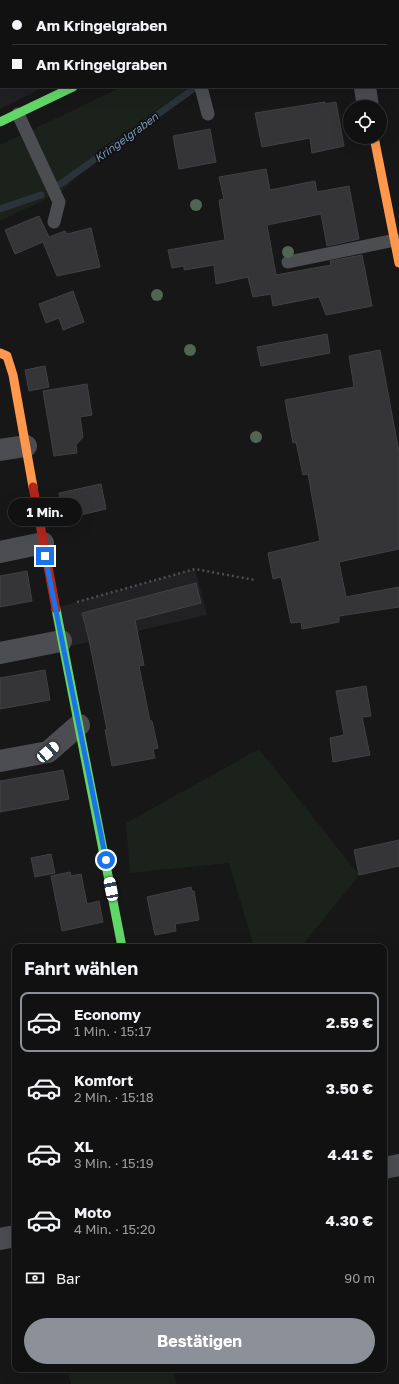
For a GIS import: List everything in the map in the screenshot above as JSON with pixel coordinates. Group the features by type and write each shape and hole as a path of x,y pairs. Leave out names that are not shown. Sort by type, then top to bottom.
{"street":[{"path":"0,122 71,88"},
{"path":"365,88 367,100"},
{"path":"375,144 399,263"},
{"path":"0,353 7,356 13,375 55,608 121,944"},
{"path":"0,450 26,446"},
{"path":"0,552 43,543"},
{"path":"0,653 62,641"},
{"path":"0,761 48,752 79,725"},
{"path":"387,1167 399,1165"},
{"path":"0,1239 12,1237"}],"lane":[{"path":"201,88 208,114"},
{"path":"18,114 59,202 54,222"},
{"path":"385,195 399,192"},
{"path":"288,262 395,240"}],"path":[{"path":"55,608 195,569 255,580"}],"shaded area":[{"path":"0,88 42,88 0,109"},
{"path":"120,88 188,88 102,148 64,190 0,221 0,145"},
{"path":"195,569 207,615 63,648 55,608"},
{"path":"259,749 359,875 303,944 253,944 229,863 130,873 126,823"},
{"path":"68,1372 174,1372 176,1384 71,1384"}],"building":[{"path":"325,102 325,104 336,102 344,146 312,153 310,138 262,147 255,113"},
{"path":"210,129 216,162 179,169 173,136"},
{"path":"266,169 270,190 315,181 317,192 349,186 359,239 327,246 321,214 267,225 276,275 331,265 330,261 362,255 372,306 326,315 319,297 273,306 271,294 253,297 248,277 216,284 214,265 184,270 184,266 172,268 168,250 225,240 219,200 224,199 219,177"},
{"path":"39,216 49,237 65,231 67,234 91,228 100,267 57,276 43,242 15,254 5,230"},
{"path":"73,291 84,322 63,330 59,318 46,323 39,304"},
{"path":"327,334 330,353 261,366 257,347"},
{"path":"380,350 399,452 399,549 339,562 346,597 399,587 399,607 339,616 339,622 302,629 301,622 291,623 281,577 273,579 268,553 320,541 308,474 303,475 296,442 293,443 285,400 354,387 349,356"},
{"path":"45,366 49,387 29,391 25,370"},
{"path":"87,384 92,415 80,417 83,437 76,445 77,453 54,456 43,391"},
{"path":"101,484 106,509 64,519 59,493"},
{"path":"27,571 32,601 0,607 0,576"},
{"path":"196,583 201,603 135,620 144,665 139,666 150,721 152,721 158,748 153,749 155,758 112,766 105,730 107,730 89,640 82,613"},
{"path":"45,670 50,700 0,709 0,678"},
{"path":"366,686 371,716 362,717 370,755 333,762 330,738 344,735 336,691"},
{"path":"63,770 69,799 0,812 0,781"},
{"path":"399,840 399,866 359,875 354,850"},
{"path":"51,854 55,873 35,877 31,858"},
{"path":"70,872 71,876 81,874 87,904 99,901 103,922 62,931 51,876"},
{"path":"191,887 192,891 194,891 199,920 175,924 176,931 155,935 147,897"}],"waterway":[{"name":"Kringelgraben","path":"59,185 193,89"},
{"name":"Kringelgraben","path":"0,209 41,195"}],"traffic: fast":[{"path":"0,122 71,88"},
{"path":"56,609 121,944"}],"traffic: slow":[{"path":"375,144 399,263"},
{"path":"0,353 7,356 13,375 33,487"}],"traffic: jam":[{"path":"33,487 56,609"}],"route":[{"path":"45,556 106,860"}]}
